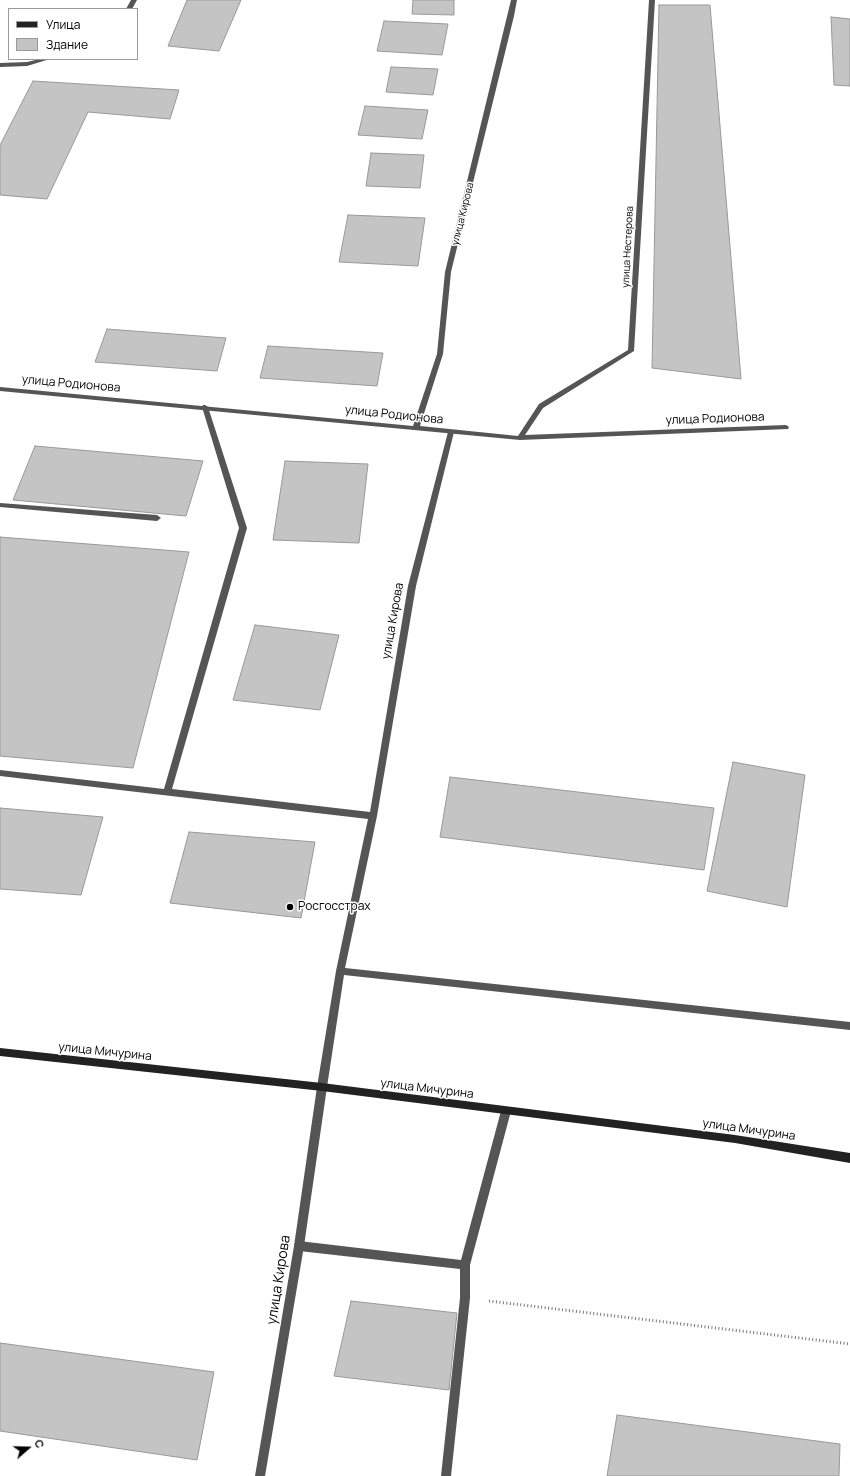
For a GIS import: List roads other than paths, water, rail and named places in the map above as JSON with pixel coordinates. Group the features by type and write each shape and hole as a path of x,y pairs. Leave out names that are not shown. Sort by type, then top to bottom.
{"main road":[{"name":"улица Мичурина","path":"0,1052 322,1087 735,1139 850,1158"}],"street":[{"name":"улица Кирова","path":"416,428 440,354 448,272 510,23 514,0"},
{"name":"улица Нестерова","path":"520,438 541,406 631,351 652,0"},
{"path":"0,65 27,64 43,60"},
{"name":"улица Родионова","path":"0,388 520,438 786,427"},
{"path":"167,791 243,528 205,408"},
{"name":"улица Кирова","path":"260,1476 299,1246 340,971 373,816 412,586 451,432"},
{"path":"0,505 157,518"},
{"path":"0,773 167,791 373,816"},
{"path":"340,971 850,1026"},
{"path":"446,1476 465,1298 465,1265 506,1111"},
{"path":"299,1246 465,1265"}],"place":[{"name":"Росгосстрах","path":"290,907"}]}
